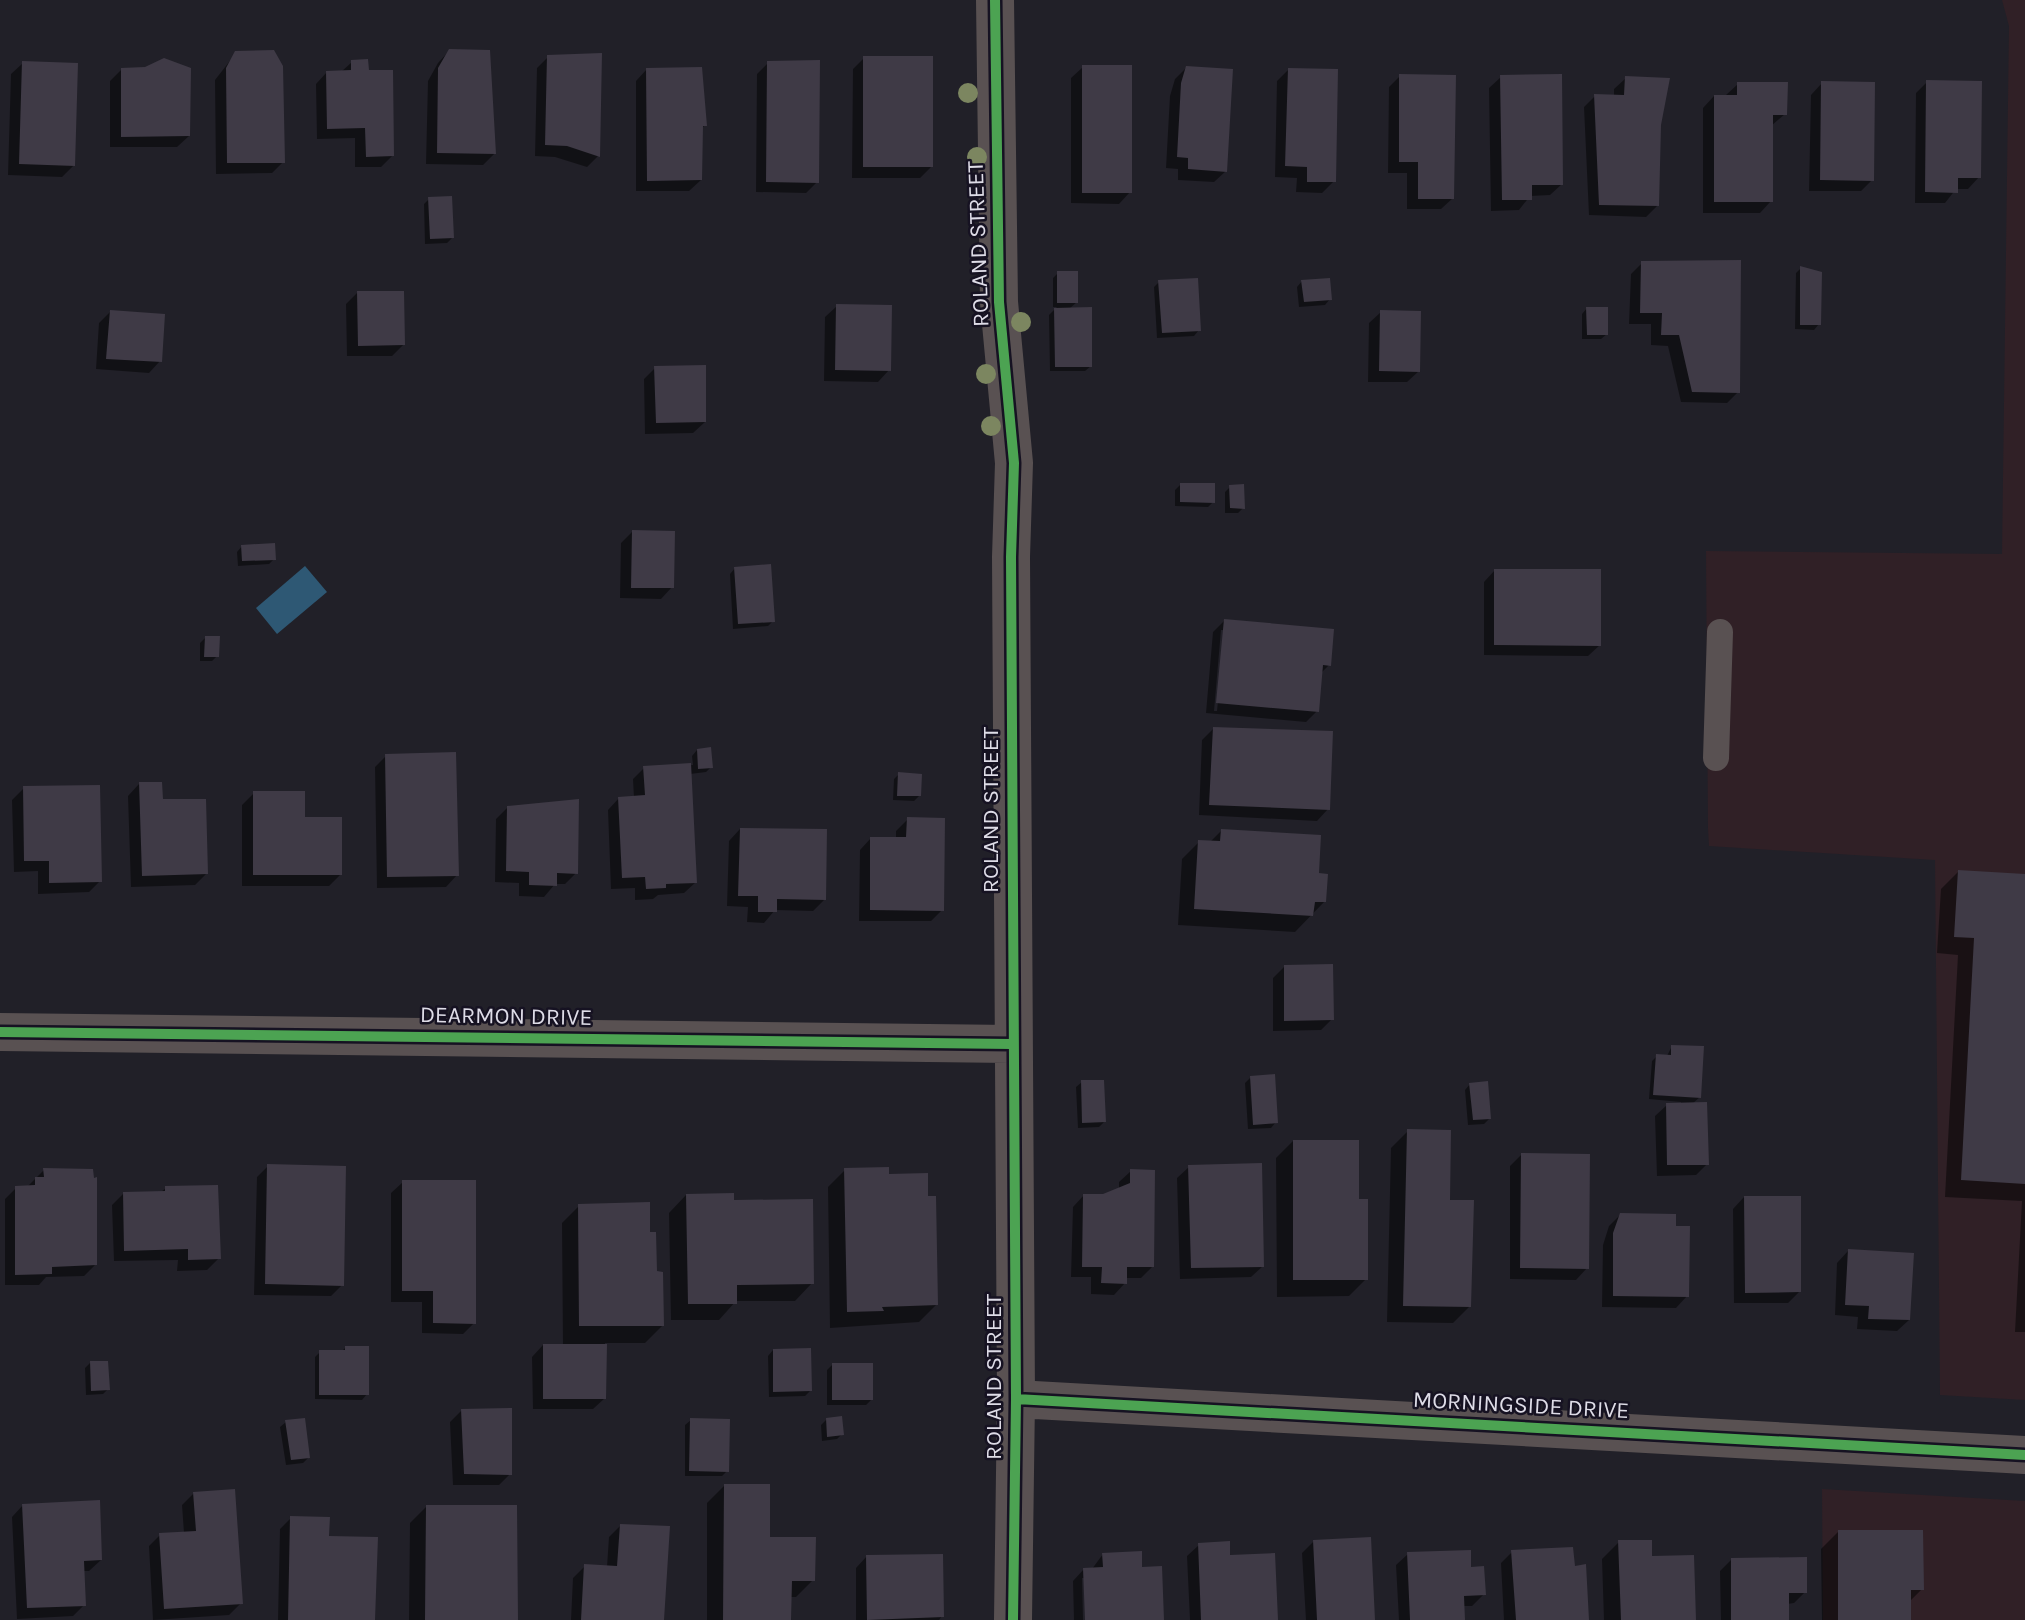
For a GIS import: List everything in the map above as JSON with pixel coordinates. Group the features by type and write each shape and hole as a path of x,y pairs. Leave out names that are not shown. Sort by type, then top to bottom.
{"street":[{"name":"ROLAND STREET","path":"995,0 999,302 1014,463 1010,557 1011,1044 1016,1399 1013,1620"},
{"name":"DEARMON DRIVE","path":"0,1032 1011,1044"},
{"name":"MORNINGSIDE DRIVE","path":"1016,1399 2025,1455"}],"lane":[{"path":"1716,758 1720,632"}],"shaded area":[{"path":"2002,0 2025,0 2025,1400 1940,1395 1935,860 1709,846 1708,828 1706,551 2002,554 2009,26"},
{"path":"1822,1489 2025,1501 2025,1620 1823,1620"}],"water":[{"path":"305,566 327,592 277,634 256,608"}],"building":[{"path":"449,49 490,50 496,154 437,153 438,68"},
{"path":"274,50 283,66 285,163 227,163 226,68 235,51"},
{"path":"602,53 600,157 567,146 545,145 547,55"},
{"path":"863,56 933,56 933,167 863,167"},
{"path":"164,58 191,68 190,136 121,137 121,68 145,67"},
{"path":"368,59 369,70 393,70 394,156 366,157 365,128 327,129 326,71 351,70 351,60"},
{"path":"820,60 819,183 766,182 767,61"},
{"path":"22,61 78,63 75,166 19,164"},
{"path":"1082,65 1132,65 1132,193 1082,193"},
{"path":"1186,66 1233,69 1227,172 1188,169 1188,158 1177,157 1181,83"},
{"path":"702,67 707,126 703,126 702,180 647,181 646,68"},
{"path":"1288,68 1338,69 1336,182 1307,182 1307,167 1285,166"},
{"path":"1399,74 1456,75 1454,199 1418,199 1418,162 1399,162"},
{"path":"1562,74 1563,185 1532,185 1532,200 1502,200 1500,75"},
{"path":"1625,76 1670,78 1661,125 1659,206 1599,205 1594,94 1624,95"},
{"path":"1926,80 1982,81 1981,178 1958,178 1958,193 1925,192"},
{"path":"1821,81 1875,82 1874,181 1820,180"},
{"path":"1737,82 1788,82 1787,115 1773,115 1773,202 1714,202 1714,95 1737,95"},
{"path":"452,196 454,238 430,239 428,197"},
{"path":"1741,260 1740,393 1692,392 1679,335 1661,335 1662,313 1640,313 1641,261"},
{"path":"1800,266 1822,272 1821,325 1800,325"},
{"path":"1057,271 1078,271 1078,303 1057,303"},
{"path":"1198,278 1201,331 1162,333 1158,280"},
{"path":"1330,278 1332,300 1304,302 1301,280"},
{"path":"357,291 404,291 405,345 358,346"},
{"path":"836,304 892,305 891,371 835,370"},
{"path":"1092,307 1092,367 1055,367 1054,308"},
{"path":"1586,307 1608,307 1608,335 1587,335"},
{"path":"110,310 165,314 162,362 106,359"},
{"path":"1380,310 1421,311 1420,372 1379,371"},
{"path":"706,365 706,422 656,423 654,366"},
{"path":"1180,483 1215,483 1215,503 1180,502"},
{"path":"1244,484 1245,509 1230,508 1229,485"},
{"path":"632,530 675,531 674,588 631,588"},
{"path":"275,543 276,560 242,561 241,545"},
{"path":"771,564 775,622 738,624 734,567"},
{"path":"1494,569 1601,569 1601,646 1494,645"},
{"path":"1224,619 1334,629 1331,666 1323,665 1319,712 1216,703"},
{"path":"205,636 220,636 219,657 204,657"},
{"path":"1213,727 1333,731 1330,810 1209,805"},
{"path":"711,747 713,768 698,769 697,749"},
{"path":"456,752 459,876 387,877 385,754"},
{"path":"691,763 697,883 666,884 666,888 646,889 645,877 622,878 618,797 645,795 643,766"},
{"path":"898,772 922,774 921,796 897,796"},
{"path":"139,782 162,782 163,799 206,799 208,874 142,876"},
{"path":"100,785 102,882 49,883 49,861 24,861 23,786"},
{"path":"253,791 305,791 305,817 342,817 342,875 253,875"},
{"path":"579,799 578,874 557,873 557,886 529,885 529,872 506,871 507,806"},
{"path":"907,817 945,818 944,911 870,910 870,837 906,837"},
{"path":"740,828 827,829 826,900 777,899 777,912 758,912 758,896 738,896"},
{"path":"1221,829 1321,835 1319,873 1328,874 1326,902 1315,902 1313,916 1194,909 1198,840 1220,841"},
{"path":"1958,870 2025,874 2025,1184 1961,1180 1974,938 1954,937"},
{"path":"1333,964 1334,1020 1284,1021 1284,965"},
{"path":"1671,1045 1704,1046 1701,1098 1653,1095 1656,1054 1671,1055"},
{"path":"1275,1074 1278,1123 1253,1125 1250,1076"},
{"path":"1081,1080 1104,1080 1106,1122 1082,1123"},
{"path":"1488,1081 1491,1119 1473,1120 1469,1083"},
{"path":"1707,1102 1709,1165 1667,1165 1666,1103"},
{"path":"1407,1129 1451,1130 1450,1200 1474,1200 1471,1307 1403,1306"},
{"path":"1293,1140 1359,1140 1359,1199 1368,1199 1368,1280 1293,1280"},
{"path":"1521,1153 1590,1154 1589,1269 1520,1268"},
{"path":"1262,1163 1264,1267 1191,1268 1188,1165"},
{"path":"267,1164 346,1166 344,1286 265,1284"},
{"path":"889,1167 889,1174 928,1173 928,1196 936,1196 938,1305 882,1307 884,1311 847,1312 844,1168"},
{"path":"43,1168 93,1169 94,1178 97,1177 97,1265 52,1267 52,1274 15,1275 15,1186 35,1185 35,1177 44,1177"},
{"path":"1130,1169 1155,1170 1154,1267 1127,1267 1127,1284 1101,1283 1102,1267 1082,1267 1083,1194 1103,1194 1130,1183"},
{"path":"402,1180 476,1180 476,1324 433,1323 433,1291 402,1291"},
{"path":"218,1185 221,1259 188,1260 188,1249 124,1251 123,1192 165,1191 165,1186"},
{"path":"734,1193 734,1200 813,1199 814,1284 737,1285 737,1304 688,1304 686,1194"},
{"path":"1744,1196 1801,1196 1801,1292 1745,1293"},
{"path":"650,1202 650,1232 656,1232 657,1271 663,1272 664,1326 579,1326 578,1204"},
{"path":"1620,1213 1676,1214 1676,1226 1690,1226 1689,1297 1613,1296 1613,1233"},
{"path":"1848,1249 1914,1253 1910,1320 1868,1319 1869,1306 1845,1305"},
{"path":"543,1344 607,1344 606,1399 543,1399"},
{"path":"345,1346 369,1346 369,1395 319,1395 319,1350 345,1350"},
{"path":"811,1348 812,1391 773,1392 773,1349"},
{"path":"90,1361 108,1361 110,1390 91,1391"},
{"path":"832,1363 873,1363 873,1400 832,1400"},
{"path":"512,1408 512,1475 464,1474 461,1409"},
{"path":"842,1416 844,1435 827,1437 826,1418"},
{"path":"305,1418 310,1458 291,1460 285,1420"},
{"path":"690,1418 730,1419 729,1472 689,1471"},
{"path":"724,1484 770,1484 770,1537 816,1537 815,1581 792,1581 791,1620 723,1620"},
{"path":"235,1489 243,1604 164,1609 159,1533 196,1531 193,1492"},
{"path":"100,1500 102,1560 84,1561 86,1606 27,1608 22,1504"},
{"path":"426,1505 517,1505 518,1620 425,1620"},
{"path":"290,1516 330,1517 329,1536 378,1537 375,1620 288,1620"},
{"path":"620,1524 670,1526 664,1620 581,1620 584,1564 617,1566"},
{"path":"1838,1530 1923,1530 1924,1590 1911,1590 1911,1620 1838,1620"},
{"path":"1371,1537 1375,1620 1317,1620 1313,1540"},
{"path":"1618,1540 1652,1540 1652,1556 1694,1555 1696,1620 1621,1620"},
{"path":"1230,1541 1230,1555 1275,1553 1278,1620 1201,1620 1198,1543"},
{"path":"1573,1547 1575,1566 1586,1564 1589,1620 1516,1620 1511,1550"},
{"path":"1471,1550 1471,1567 1484,1566 1486,1595 1464,1596 1465,1620 1410,1620 1407,1552"},
{"path":"1142,1551 1142,1567 1162,1566 1164,1620 1085,1620 1083,1568 1103,1567 1102,1553"},
{"path":"943,1554 944,1617 867,1620 866,1555"},
{"path":"1807,1557 1807,1593 1789,1593 1789,1620 1731,1620 1731,1558"}],"cycle path":[{"path":"995,0 999,302 1014,463 1011,557 1016,1399 1013,1620"},
{"path":"0,1032 1011,1044"},
{"path":"1016,1399 2025,1455"}]}
